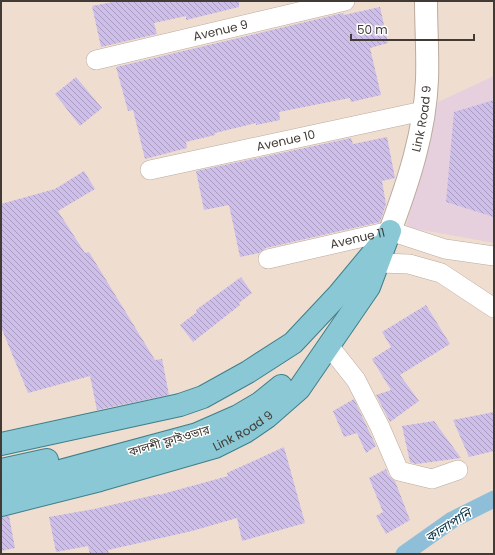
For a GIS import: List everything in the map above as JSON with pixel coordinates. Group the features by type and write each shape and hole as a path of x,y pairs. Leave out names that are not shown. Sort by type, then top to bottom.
{"main road":[{"name":"Link Road 9","path":"1,505 100,480 215,447 245,432 267,417 299,389 369,287 406,190 417,146 423,111 426,82 426,1"},
{"name":"Link Road 9","path":"1,444 180,405 203,398 248,372 293,343 339,294 390,232"},
{"path":"1,470 181,429 245,402 285,377 293,343"},
{"name":"কালশী ফ্লাইওভার","path":"1,487 197,434 238,416 260,403 285,377 324,352"}],"street":[{"name":"Avenue 9","path":"96,60 345,1"},
{"name":"Avenue 10","path":"150,170 423,111"},
{"name":"Avenue 11","path":"268,259 390,232 445,249 494,256"},
{"path":"379,263 409,264 441,273 494,308"},
{"path":"324,352 356,380 380,427 399,471 432,479 458,470"}],"shaded area":[{"path":"494,76 494,243 406,227 438,102"}],"building":[{"path":"118,1 239,1 239,7 186,20 186,16 154,23 157,34 101,47 92,6"},
{"path":"380,7 388,43 370,48 381,95 351,102 350,98 279,112 280,120 256,125 256,123 215,133 215,135 186,142 187,148 145,159 133,110 128,111 116,67 343,13 344,15"},
{"path":"76,77 102,108 80,126 55,94"},
{"path":"494,100 494,217 446,202 454,112"},
{"path":"387,137 395,178 382,181 386,204 380,222 266,248 259,253 240,257 229,205 204,210 196,171 351,138 353,144"},
{"path":"84,171 95,189 58,211 85,253 89,252 155,360 162,359 169,395 97,410 90,376 28,393 1,327 1,204 55,189"},
{"path":"241,277 252,293 239,303 240,305 193,342 180,325 197,312 196,310"},
{"path":"426,305 450,344 400,375 419,401 390,422 376,395 391,390 372,359 391,347 382,332"},
{"path":"354,399 376,446 366,453 357,433 344,437 333,411"},
{"path":"494,412 494,451 469,457 453,420"},
{"path":"434,421 461,458 416,464 410,462 402,426"},
{"path":"284,447 305,523 242,541 237,518 192,531 108,550 109,554 90,554 88,546 56,552 49,517 159,495 228,476 227,473"},
{"path":"386,469 389,476 395,481 410,520 386,534 376,516 383,512 369,478"},
{"path":"9,516 15,548 1,551 1,517"}],"waterway":[{"name":"কালাপানি","path":"404,554 452,520 494,499"}]}
